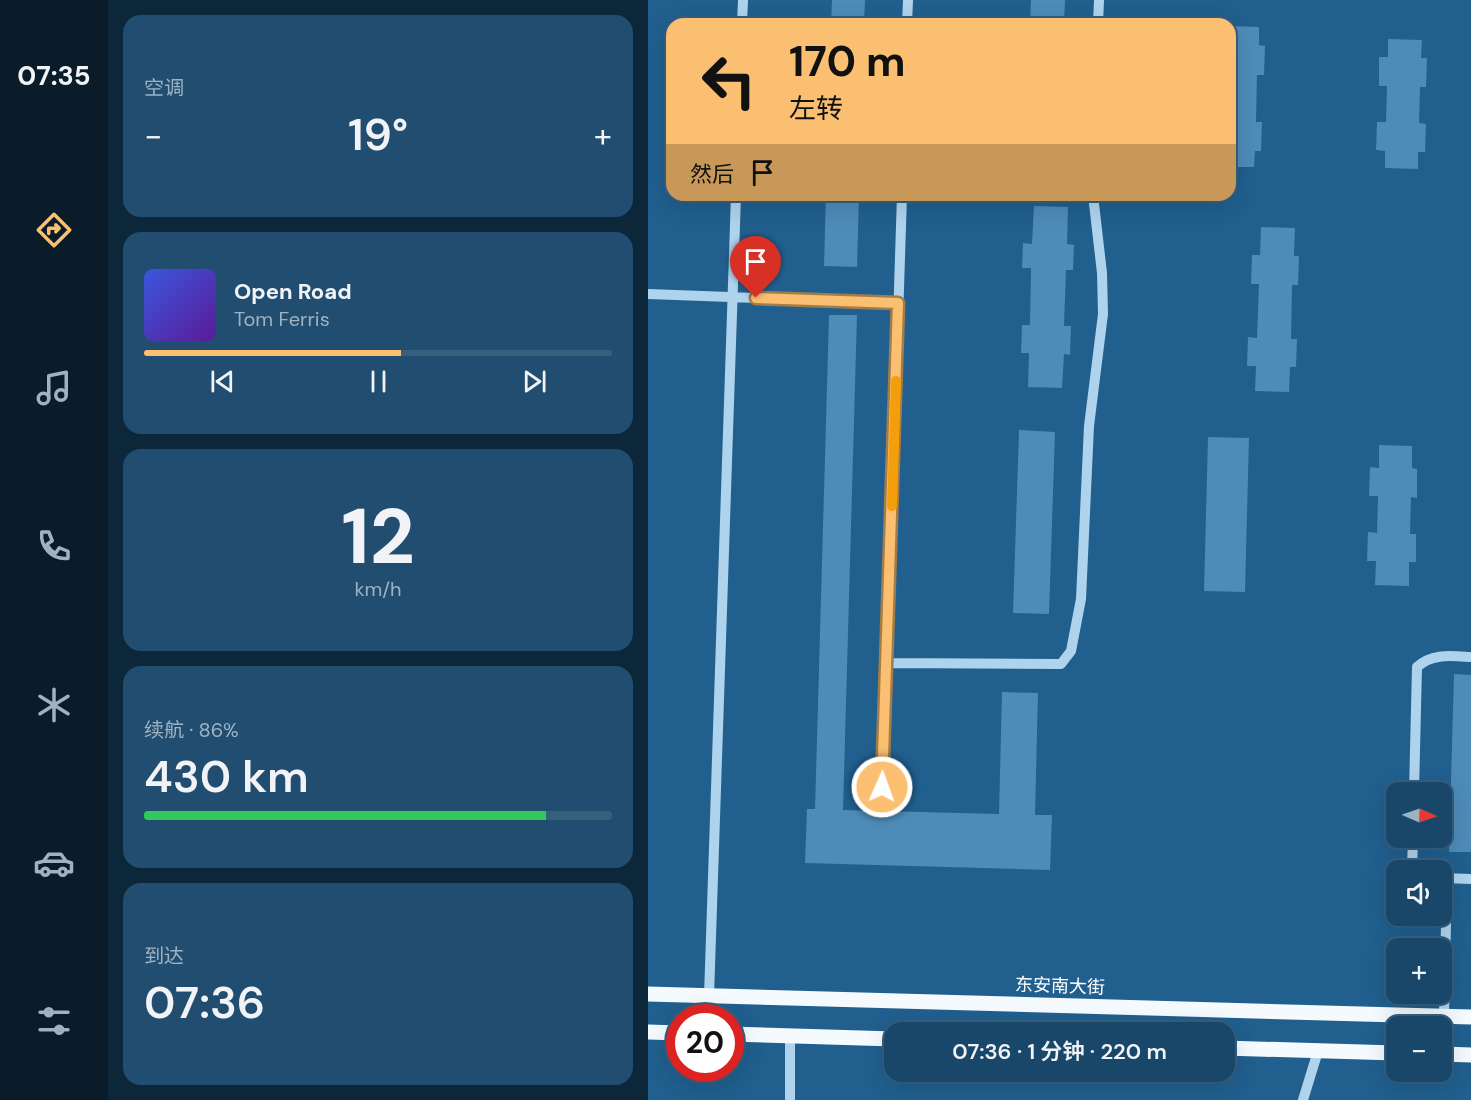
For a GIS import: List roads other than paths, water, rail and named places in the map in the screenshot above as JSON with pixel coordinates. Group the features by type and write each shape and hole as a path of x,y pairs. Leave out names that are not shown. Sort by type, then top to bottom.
{"main road":[{"name":"东安南大街","path":"648,994 1444,1016"},
{"name":"东安南大街","path":"1452,1016 1471,1017"},
{"path":"648,1032 666,1033"},
{"path":"744,1034 884,1039"},
{"path":"1235,1048 1386,1053"},
{"path":"1452,1054 1471,1055"}],"street":[{"path":"742,18 743,0"},
{"path":"907,18 908,0"},
{"path":"1098,18 1099,0"},
{"path":"709,996 736,201"},
{"path":"882,787 902,201"},
{"path":"886,663 1061,664 1071,651 1081,599 1089,426 1103,314 1102,273 1094,201"},
{"path":"648,294 898,303"},
{"path":"1414,782 1417,668 1423,662 1440,656 1471,657"},
{"path":"1452,878 1471,879"},
{"path":"1444,926 1444,1016"},
{"path":"790,1036 790,1100"},
{"path":"1303,1100 1318,1051"}]}
